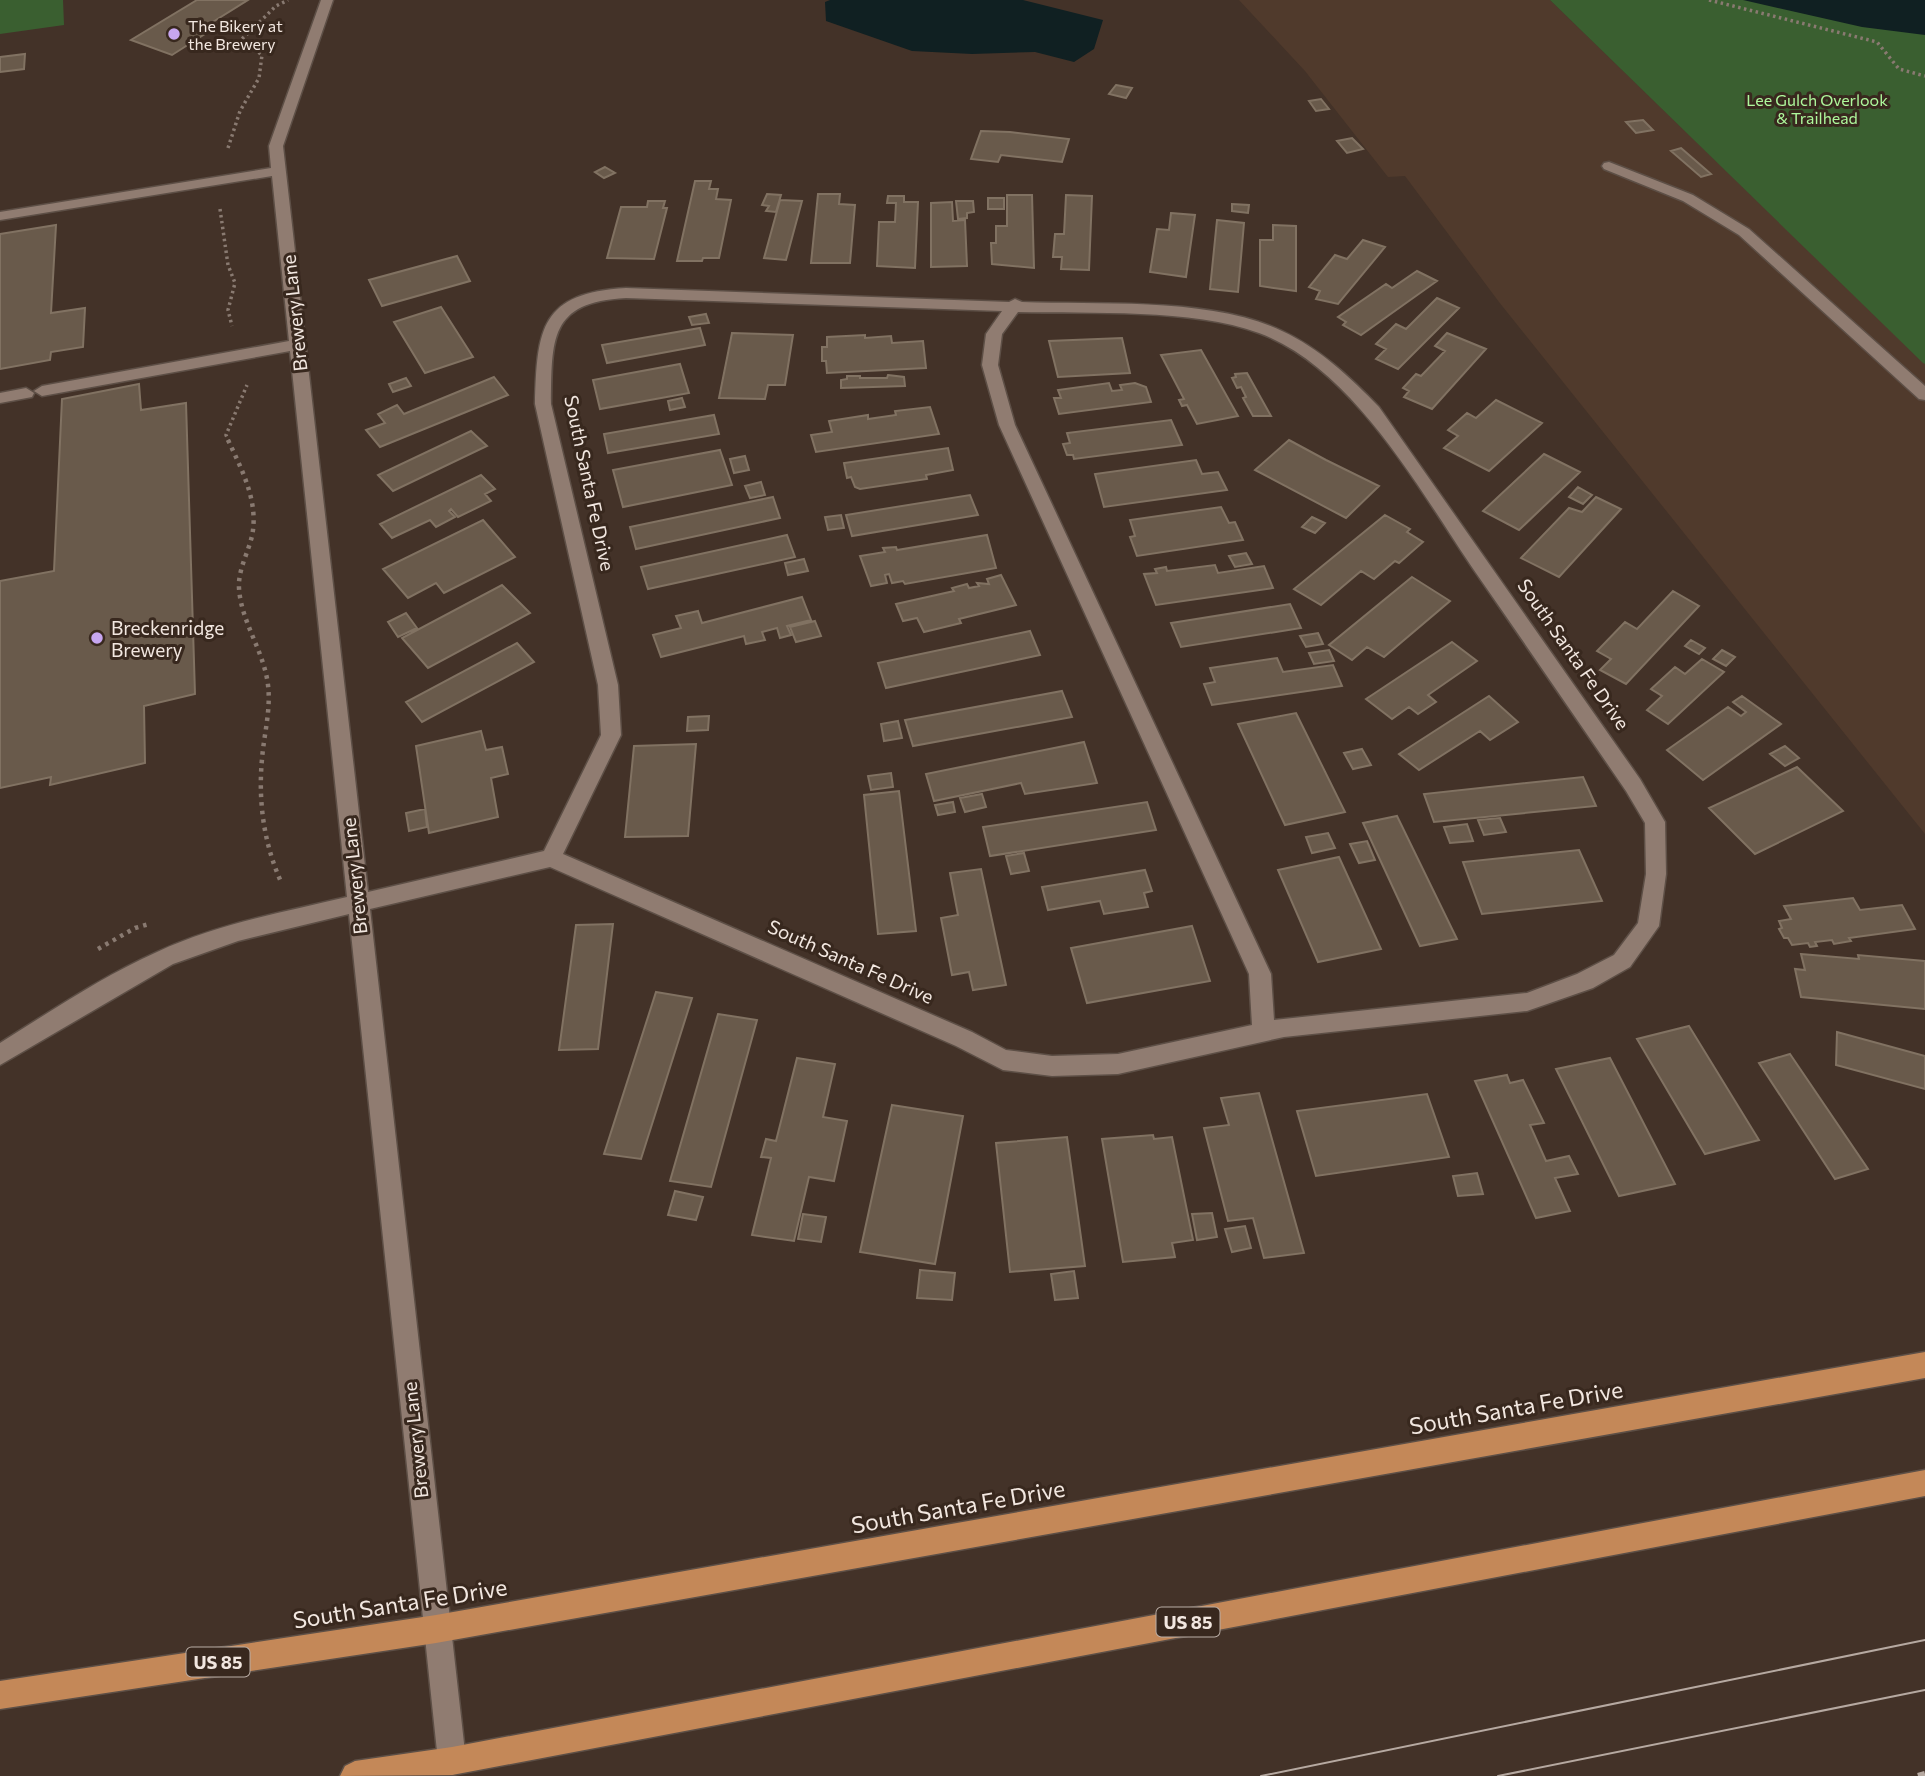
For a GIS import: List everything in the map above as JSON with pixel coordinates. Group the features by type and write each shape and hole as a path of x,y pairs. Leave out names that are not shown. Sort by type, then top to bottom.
{"highway":[{"name":"South Santa Fe Drive","path":"0,1695 436,1629 1925,1364"},
{"name":"US 85","path":"355,1776 452,1761 1925,1483"}],"street":[{"name":"Brewery Lane","path":"327,0 276,146 452,1761"},
{"path":"1609,166 1688,198 1744,232 1925,396"},
{"path":"0,216 279,171"},
{"name":"South Santa Fe Drive","path":"626,293 1015,304 1191,313 1224,318 1275,334 1297,346 1357,393 1373,411 1618,762 1654,822 1656,874 1648,926 1622,961 1586,981 1527,1002 1284,1027 1118,1064 1052,1066 1003,1060 964,1039 551,858 611,735 608,685 543,404 544,356 556,321 571,304 594,296 626,293"},
{"path":"1015,304 994,334 990,365 1007,425 1260,974 1262,1031"},
{"path":"0,398 297,345"},
{"path":"0,1055 63,1014 165,958 237,932 551,858"}],"path":[{"path":"223,158 241,111 256,87 264,66 262,55 242,39 276,6 288,0"},
{"path":"1709,0 1877,42 1899,69 1925,76"},
{"path":"223,203 219,213 228,265 235,283 229,310 231,325 239,331"},
{"path":"250,378 226,436 254,499 253,530 239,585 245,623 262,665 269,694 261,770 263,821 274,867 285,889"}],"shaded area":[{"path":"1023,0 1103,20 1094,49 1074,62 1035,52 972,54 912,51 826,21 825,2"},
{"path":"1239,0 1550,0 1925,364 1925,834 1499,302 1405,176 1388,177 1305,71"},
{"path":"1743,0 1925,0 1925,35 1862,27"}],"green space":[{"path":"0,0 63,0 64,25 0,34"},
{"name":"Lee Gulch Overlook & Trailhead","path":"1550,0 1925,0 1925,364 1923,363"}],"building":[{"name":"The Bikery at the Brewery","path":"197,0 248,0 208,25 216,27 172,55 131,40"},
{"path":"25,54 24,69 0,72 0,57"},
{"path":"1116,85 1132,88 1126,98 1109,94"},
{"path":"1321,99 1329,109 1316,111 1309,101"},
{"path":"1643,120 1653,130 1636,133 1626,122"},
{"path":"981,131 1069,139 1062,162 1001,155 998,162 971,159"},
{"path":"1352,138 1363,149 1347,153 1337,141"},
{"path":"1681,148 1711,174 1701,177 1671,151"},
{"path":"605,167 615,173 604,178 595,172"},
{"path":"695,181 711,181 709,189 718,189 716,199 731,200 719,258 677,261"},
{"path":"767,194 781,195 776,212 766,211 769,206 762,205"},
{"path":"818,194 840,194 839,204 855,205 850,263 811,263"},
{"path":"1007,195 1032,195 1034,268 992,264 991,243 996,243 996,226 1007,226"},
{"path":"1066,195 1092,196 1089,270 1061,269 1062,257 1053,257 1055,234 1064,234"},
{"path":"888,196 904,196 904,202 918,202 915,268 877,266 879,222 895,222 896,203 887,203"},
{"path":"988,198 1004,198 1004,209 988,209"},
{"path":"780,200 802,201 786,260 764,258"},
{"path":"648,201 665,201 663,208 667,208 654,259 607,258 621,207 647,207"},
{"path":"956,201 973,201 974,212 967,213 967,218 958,219"},
{"path":"952,202 953,221 965,220 967,266 931,267 931,203"},
{"path":"1232,204 1249,205 1248,213 1232,211"},
{"path":"1171,213 1195,215 1186,277 1150,272 1157,229 1169,230"},
{"path":"1217,220 1244,223 1238,292 1210,289"},
{"path":"56,225 51,313 85,308 83,347 51,352 50,360 0,369 0,234"},
{"path":"1273,225 1296,226 1296,291 1260,286 1260,240 1273,240"},
{"path":"1363,240 1385,247 1338,304 1316,299 1320,291 1309,287 1335,255 1347,259"},
{"path":"457,256 470,281 382,306 369,280"},
{"path":"1417,271 1437,281 1361,335 1343,325 1346,322 1338,317 1386,284 1392,288"},
{"path":"1437,298 1459,308 1398,369 1376,359 1386,349 1376,344 1396,324 1406,329"},
{"path":"441,307 473,357 425,373 394,322"},
{"path":"706,314 709,323 692,325 689,317"},
{"path":"700,328 705,345 607,363 602,345"},
{"path":"732,333 793,335 785,385 768,385 765,399 719,398"},
{"path":"1447,333 1486,349 1432,409 1404,397 1409,391 1403,388 1416,374 1421,376 1445,351 1435,346"},
{"path":"865,335 865,338 891,336 892,343 923,341 926,368 827,373 826,361 822,361 822,347 827,347 827,337"},
{"path":"1122,338 1130,373 1058,377 1049,341"},
{"path":"1201,350 1238,416 1197,424 1187,405 1182,406 1179,400 1184,399 1161,355"},
{"path":"680,364 689,393 600,409 593,380"},
{"path":"1247,373 1271,416 1253,416 1243,398 1246,397 1241,387 1237,388 1232,378 1236,377 1235,374"},
{"path":"888,375 904,377 905,386 841,388 841,380 847,379 847,376 887,378"},
{"path":"494,377 508,395 380,447 366,430 385,423 378,414 397,405 404,414"},
{"path":"406,378 411,386 393,392 389,384"},
{"path":"1109,383 1112,391 1122,390 1120,385 1135,383 1146,387 1151,402 1059,414 1054,398 1061,398 1058,390"},
{"name":"Breckenridge Brewery","path":"139,384 141,410 186,403 195,694 144,706 145,763 50,785 51,777 0,788 0,581 54,571 62,399"},
{"path":"682,398 685,407 670,410 668,401"},
{"path":"1496,400 1542,423 1489,471 1444,448 1458,436 1448,430 1467,413 1476,418"},
{"path":"930,407 939,434 816,452 811,435 832,432 829,421 868,415 868,419 896,415 895,411"},
{"path":"714,415 719,434 608,453 604,434"},
{"path":"1171,420 1182,445 1074,459 1073,455 1067,455 1063,444 1070,443 1067,433"},
{"path":"471,431 487,446 393,491 378,475"},
{"path":"1289,440 1379,486 1346,518 1255,470"},
{"path":"948,448 953,470 926,475 927,479 860,489 855,487 851,477 847,478 844,463"},
{"path":"720,450 732,485 623,507 613,470"},
{"path":"1544,454 1580,472 1519,530 1483,511"},
{"path":"745,456 749,470 734,473 730,459"},
{"path":"1196,460 1202,474 1218,472 1227,490 1104,507 1095,474"},
{"path":"481,475 495,489 485,494 491,501 458,517 451,509 449,511 455,517 436,527 430,520 392,538 380,524"},
{"path":"761,482 765,495 750,498 745,486"},
{"path":"1578,487 1592,495 1583,504 1569,497"},
{"path":"970,495 978,515 852,536 846,515"},
{"path":"773,497 780,518 636,549 630,527"},
{"path":"1596,497 1621,509 1559,577 1521,558 1569,508 1582,512"},
{"path":"1221,507 1229,523 1235,522 1243,540 1137,556 1130,537 1135,536 1130,520"},
{"path":"841,515 844,528 828,530 825,517"},
{"path":"1385,515 1410,529 1407,532 1423,542 1399,563 1395,561 1374,579 1361,571 1321,605 1294,589"},
{"path":"1312,517 1325,523 1315,533 1302,527"},
{"path":"483,520 515,557 444,593 436,583 408,598 383,569"},
{"path":"787,535 795,557 648,589 641,567"},
{"path":"987,535 996,568 905,584 903,581 892,583 889,574 885,575 887,583 871,586 860,556 885,552 883,548 896,547 897,550"},
{"path":"1246,553 1252,564 1235,567 1229,556"},
{"path":"804,559 808,571 788,575 785,563"},
{"path":"1215,565 1218,573 1264,566 1273,588 1156,605 1144,574 1157,573 1155,569 1166,567 1167,571"},
{"path":"1001,575 1016,605 959,619 961,623 924,632 917,618 903,621 896,604 954,591 952,588 967,584 969,588 979,586 977,583 989,584 987,579"},
{"path":"1412,577 1450,601 1384,657 1367,647 1352,660 1329,645"},
{"path":"502,585 530,613 428,668 402,638"},
{"path":"1673,591 1699,606 1626,684 1600,670 1611,659 1597,651 1625,622 1637,629"},
{"path":"802,597 811,620 787,626 791,635 780,638 777,628 762,632 765,640 746,644 744,636 661,657 653,635 681,628 676,616 698,611 702,623"},
{"path":"1290,604 1301,628 1181,647 1171,623"},
{"path":"406,613 417,628 398,637 388,622"},
{"path":"815,621 821,636 796,642 790,627"},
{"path":"1030,631 1040,655 886,688 878,663"},
{"path":"1318,633 1323,644 1306,647 1300,636"},
{"path":"1691,640 1705,648 1699,654 1685,646"},
{"path":"1452,642 1477,661 1428,695 1436,702 1418,714 1409,707 1392,719 1366,699"},
{"path":"517,643 534,662 422,722 406,702"},
{"path":"1329,650 1334,661 1314,664 1309,653"},
{"path":"1722,650 1735,657 1726,666 1713,659"},
{"path":"1277,658 1283,672 1333,665 1342,686 1212,705 1204,684 1215,682 1210,668"},
{"path":"1702,659 1724,672 1668,724 1647,710 1662,696 1651,689 1675,667 1685,674"},
{"path":"1062,691 1072,717 913,746 905,720"},
{"path":"1489,696 1518,722 1490,740 1480,731 1419,770 1399,754"},
{"path":"1742,696 1781,724 1703,780 1667,750 1728,707 1741,716 1746,712 1733,702"},
{"path":"1296,713 1345,812 1285,825 1238,724"},
{"path":"709,716 708,730 687,731 688,717"},
{"path":"898,721 902,738 884,741 881,724"},
{"path":"481,731 486,750 502,747 508,774 491,778 498,817 429,833 416,746"},
{"path":"1084,742 1097,783 1025,794 1021,783 934,801 926,774"},
{"path":"696,744 688,836 625,837 634,746"},
{"path":"1785,746 1799,758 1785,766 1770,754"},
{"path":"1362,749 1371,765 1353,769 1344,753"},
{"path":"1797,767 1843,811 1755,854 1709,808"},
{"path":"891,773 893,787 871,790 868,776"},
{"path":"1583,777 1596,806 1434,822 1424,794"},
{"path":"899,791 916,931 878,934 864,795"},
{"path":"982,794 986,807 965,812 960,798"},
{"path":"953,802 955,812 938,815 935,805"},
{"path":"1147,802 1156,830 990,856 983,827"},
{"path":"425,809 427,827 409,831 406,813"},
{"path":"1397,816 1457,939 1420,946 1363,823"},
{"path":"1500,818 1506,832 1484,835 1478,820"},
{"path":"1467,824 1473,841 1450,843 1444,827"},
{"path":"1328,833 1335,848 1312,853 1306,837"},
{"path":"1367,841 1375,860 1359,863 1350,844"},
{"path":"1579,850 1602,901 1482,914 1463,862"},
{"path":"1024,853 1029,871 1011,874 1006,856"},
{"path":"1339,857 1381,949 1318,962 1278,870"},
{"path":"981,869 1006,985 973,990 969,972 952,975 941,918 958,915 950,873"},
{"path":"1145,870 1152,891 1144,893 1148,907 1104,914 1100,901 1048,910 1042,887"},
{"path":"1853,898 1860,910 1902,905 1915,929 1849,938 1851,941 1834,944 1832,940 1815,942 1817,946 1810,947 1808,943 1792,945 1779,929 1782,928 1779,921 1791,919 1784,906"},
{"path":"613,924 598,1049 559,1050 576,925"},
{"path":"1192,926 1210,981 1087,1003 1071,948"},
{"path":"1801,954 1859,959 1858,955 1925,961 1925,1009 1801,997 1795,969 1805,970"},
{"path":"656,992 692,998 641,1159 604,1154"},
{"path":"718,1014 757,1020 711,1187 670,1181"},
{"path":"1689,1026 1759,1140 1705,1154 1637,1039"},
{"path":"1837,1032 1925,1056 1925,1089 1836,1065"},
{"path":"1790,1054 1868,1169 1835,1179 1759,1063"},
{"path":"797,1058 835,1064 823,1117 847,1121 834,1181 809,1177 794,1241 752,1235 771,1158 761,1157 766,1139 776,1141"},
{"path":"1610,1058 1675,1184 1619,1196 1556,1069"},
{"path":"1507,1075 1510,1083 1523,1080 1544,1123 1530,1125 1546,1161 1569,1156 1578,1174 1555,1178 1570,1211 1536,1218 1475,1081"},
{"path":"1259,1093 1304,1253 1264,1258 1253,1218 1228,1221 1204,1128 1229,1125 1221,1098"},
{"path":"1427,1094 1449,1157 1316,1176 1297,1111"},
{"path":"892,1105 963,1116 935,1264 860,1252"},
{"path":"1153,1135 1154,1139 1172,1137 1193,1240 1172,1243 1175,1257 1123,1262 1102,1139"},
{"path":"1067,1137 1085,1266 1010,1272 996,1143"},
{"path":"1477,1173 1483,1194 1458,1196 1453,1176"},
{"path":"675,1191 703,1197 696,1220 668,1215"},
{"path":"1212,1213 1217,1237 1197,1240 1192,1214"},
{"path":"803,1214 826,1217 821,1242 798,1239"},
{"path":"1245,1226 1251,1248 1232,1252 1225,1229"},
{"path":"920,1270 955,1273 952,1300 917,1298"},
{"path":"1074,1271 1078,1298 1055,1300 1051,1274"}],"tram line":[{"path":"1261,1776 1925,1640"},
{"path":"1498,1776 1925,1690"}],"railway":[{"path":"1918,1776 1925,1774"}],"place":[{"name":"The Bikery at the Brewery","path":"174,34"},
{"name":"Breckenridge Brewery","path":"97,638"}]}
